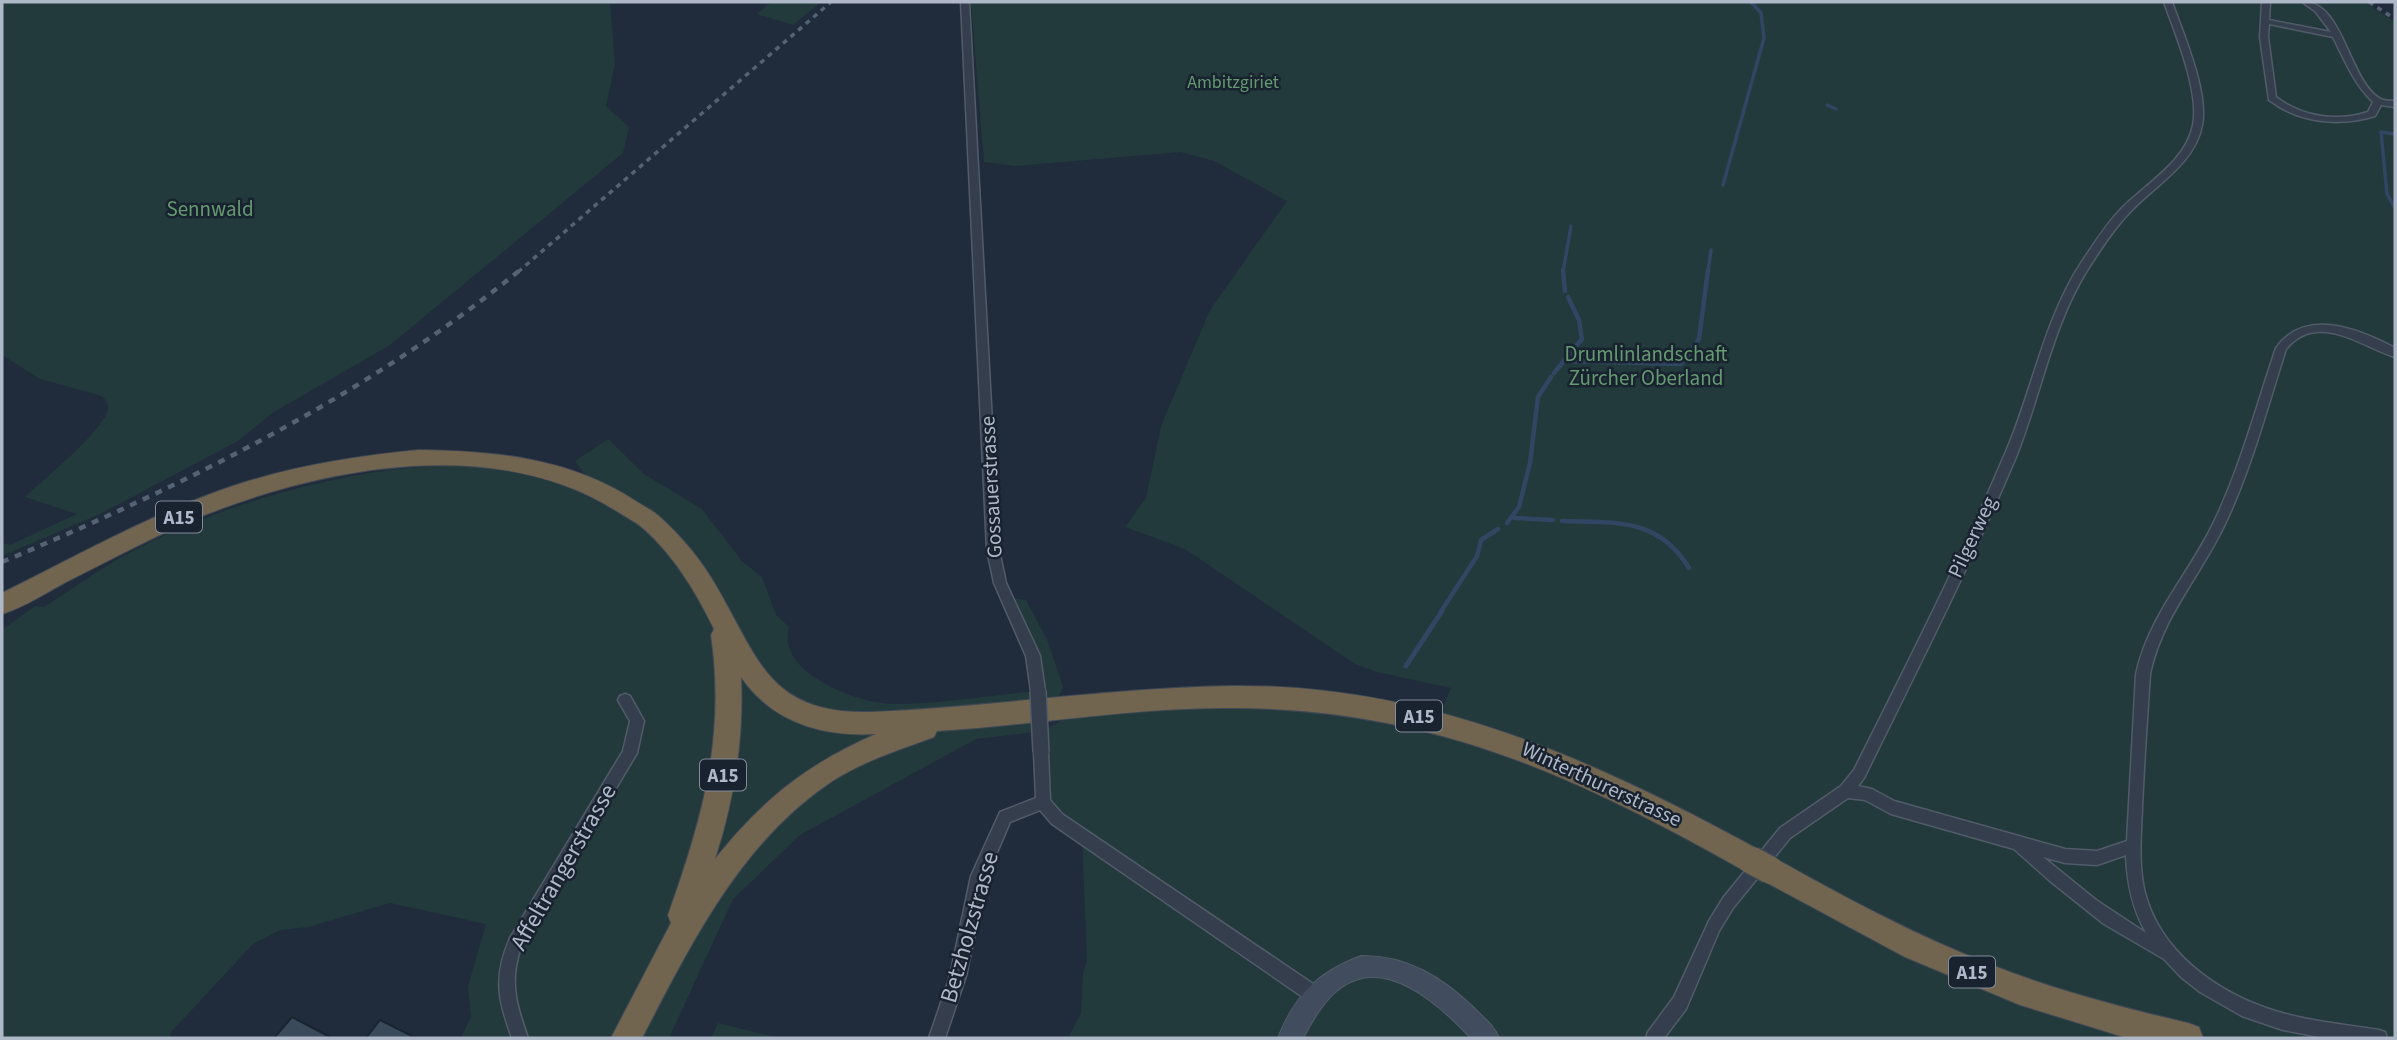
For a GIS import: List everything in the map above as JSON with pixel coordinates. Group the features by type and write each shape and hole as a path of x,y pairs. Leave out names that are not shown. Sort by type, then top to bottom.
{"highway":[{"name":"A15","path":"2,616 82,564 174,519 265,485 357,465 452,458 534,467 570,477 636,510 667,535 693,567 759,684 778,702 811,718 862,723 975,718"},
{"path":"2,604 82,564"},
{"name":"A15","path":"668,955 714,821 728,745 729,670 721,630 707,592"},
{"name":"Winterthurerstrasse","path":"975,718 1161,699 1230,696 1303,699 1398,711 1488,735 1569,765 1661,809 1875,928 1972,973 2084,1013 2188,1038"},
{"name":"A15","path":"626,1038 668,955 721,871 754,829 785,799 862,751 911,733 975,718"}],"street":[{"name":"Gossauerstrasse","path":"965,2 993,550 1000,583 1033,656 1038,691 1043,802"},
{"name":"Pilgerweg","path":"1654,1038 1680,1003 1714,926 1752,872 1785,833 1846,792 1868,755 2017,441 2045,350 2061,310 2081,272 2119,218 2182,154 2194,135 2198,122 2197,103 2168,2"},
{"path":"2266,2 2264,21 2269,92 2279,104 2308,115 2350,118 2372,114 2378,102"},
{"path":"2306,2 2325,14 2359,85 2378,102 2395,104"},
{"path":"2264,21 2335,35"},
{"path":"2379,1038 2282,1021 2253,1012 2184,970 2169,953 2142,907 2135,880 2134,845 2146,655 2162,619 2220,523 2281,348 2295,334 2324,328 2358,336 2395,353"},
{"name":"Affeltrangerstrasse","path":"520,1038 506,1000 506,965 515,943 630,752 637,721 625,700"},
{"path":"1846,792 1867,794 1891,807 2064,856 2088,859 2114,854 2134,845"},
{"path":"1043,802 1057,819 1082,837 1316,996"},
{"name":"Betzholzstrasse","path":"937,1038 958,976 970,930 972,902 983,864 1005,817 1043,802"},
{"path":"2018,845 2141,939 2169,953"},
{"path":"1290,1038 1316,996 1338,975 1367,965 1391,968 1426,982 1470,1019 1487,1038"}],"green space":[{"name":"Sennwald","path":"2,2 610,2 615,64 606,106 629,127 623,153 390,345 274,412 238,441 100,514 2,556 2,543 10,545 77,514 25,497 86,441 105,417 108,408 99,395 40,379 2,355"},
{"path":"771,2 821,2 793,25 757,14"},
{"path":"971,2 2365,2 2395,22 2395,1038 1068,1038 1081,1013 1083,973 1087,960 1082,837 1043,802 1043,731 976,739 800,835 733,899 669,1038 461,1038 471,1016 468,986 486,924 390,903 308,927 280,930 253,944 172,1031 169,1038 2,1038 2,630 35,606 44,607 110,564 155,540 234,508 317,483 400,469 468,467 538,477 606,502 575,461 608,439 644,474 702,509 742,561 762,577 776,615 789,627 788,641 793,656 803,668 831,687 865,700 912,704 1038,691 1033,656 1006,597 1026,600 1048,642 1063,687 1045,730 1066,718 1186,698 1437,720 1451,688 1377,672 1355,664 1185,549 1125,527 1146,498 1161,426 1210,310 1287,201 1214,161 1181,152 1015,166 984,162"},
{"path":"718,1023 779,1038 711,1038"}],"building":[{"path":"292,1017 332,1038 274,1038"},
{"path":"380,1020 416,1038 366,1038"}],"waterway":[{"path":"1723,185 1764,38 1761,13 1751,2"},
{"path":"1827,105 1836,109"},
{"path":"2395,134 2381,132 2387,194 2395,208"},
{"path":"1563,271 1571,226"},
{"path":"1708,272 1711,250"},
{"path":"1564,361 1681,364 1699,339 1708,270"},
{"path":"1563,271 1565,291"},
{"path":"1554,373 1582,339 1579,320 1568,297"},
{"path":"1507,523 1519,507 1530,463 1538,397 1551,377"},
{"path":"1514,518 1553,520"},
{"path":"1562,521 1617,523 1649,531 1664,539 1677,551 1689,568"},
{"path":"1440,613 1477,556 1481,540 1498,529"},
{"path":"1406,666 1442,611"}],"railway":[{"path":"518,272 831,2"},
{"path":"2369,2 2395,19"},
{"path":"2,562 138,502 272,434 400,358 461,316 520,270"}],"park label":[{"name":"Ambitzgiriet","path":"1233,82"},
{"name":"Drumlinlandschaft Zürcher Oberland","path":"1646,366"}]}
